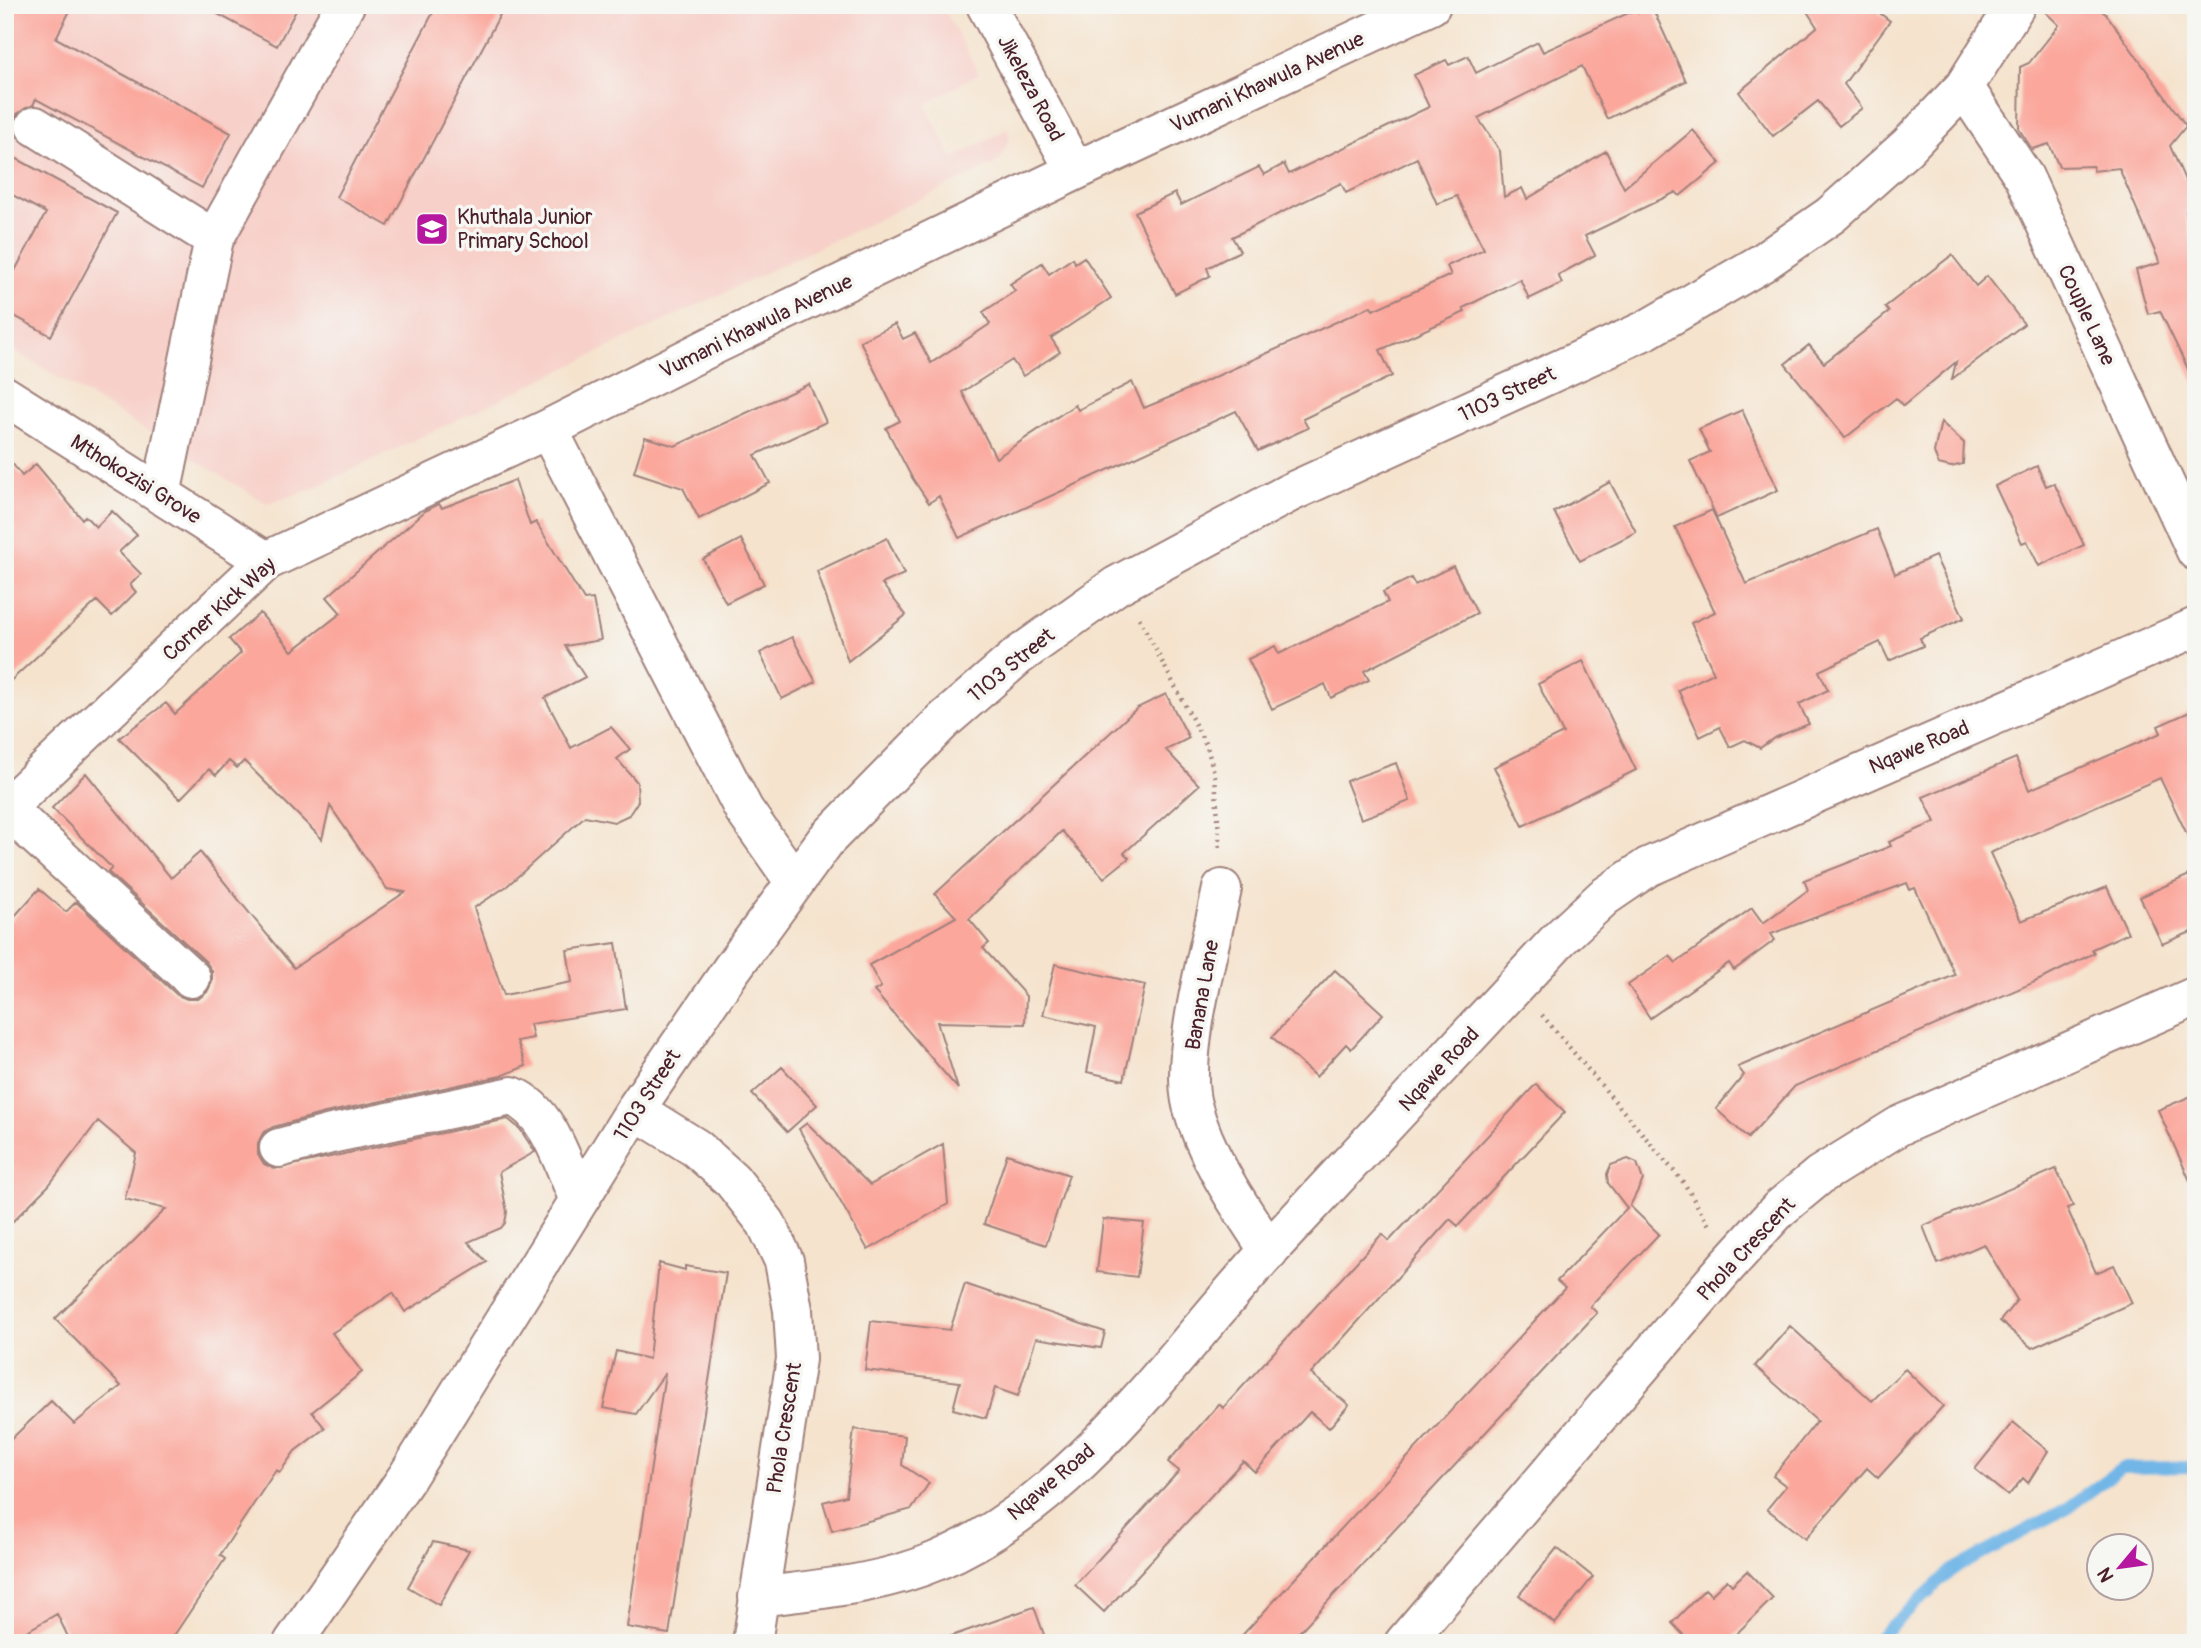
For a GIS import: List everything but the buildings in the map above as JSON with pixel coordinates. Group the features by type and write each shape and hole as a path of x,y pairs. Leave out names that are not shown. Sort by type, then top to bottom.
{"street":[{"path":"161,495 214,239 345,5"},
{"name":"Jikeleza Road","path":"986,5 1075,171"},
{"name":"Vumani Khawula Avenue","path":"548,429 727,338 1075,171 1431,5"},
{"name":"1103 Street","path":"293,1643 407,1477 635,1110 794,881 826,840 943,721 1018,656 1116,586 1289,493 1646,330 1708,295 1831,215 1907,147 1964,87 2016,5"},
{"name":"Couple Lane","path":"1964,87 2024,177 2196,551"},
{"path":"34,126 214,239"},
{"name":"Mthokozisi Grove","path":"5,396 266,561"},
{"path":"548,429 744,810 794,881"},
{"name":"Corner Kick Way","path":"6,809 266,561 548,429"},
{"name":"Nqawe Road","path":"758,1597 890,1578 937,1561 988,1533 1027,1507 1101,1441 1269,1251 1516,985 1604,897 1648,867 2196,627"},
{"path":"6,809 191,978"},
{"name":"Banana Lane","path":"1223,889 1190,1050 1192,1103 1209,1149 1232,1195 1269,1251"},
{"name":"Phola Crescent","path":"1404,1643 1726,1267 1779,1209 1820,1175 1899,1126 2196,996"},
{"path":"279,1148 344,1131 512,1096 526,1102 538,1114 579,1200"},
{"name":"Phola Crescent","path":"635,1110 696,1148 732,1180 766,1223 785,1261 793,1310 796,1359 751,1643"}],"path":[{"path":"1116,586 1174,680 1207,747 1215,776 1223,889"},
{"path":"1516,985 1600,1080 1684,1184 1716,1237 1726,1267"}],"shaded area":[{"name":"Khuthala Junior Primary School","path":"5,5 942,5 979,73 925,105 953,158 1008,129 1009,139 1000,161 314,488 268,504 5,345"}],"waterway":[{"path":"1873,1643 1952,1570 2069,1507 2122,1468 2196,1467"}],"place":[{"name":"Khuthala Junior Primary School","path":"432,229"}]}
